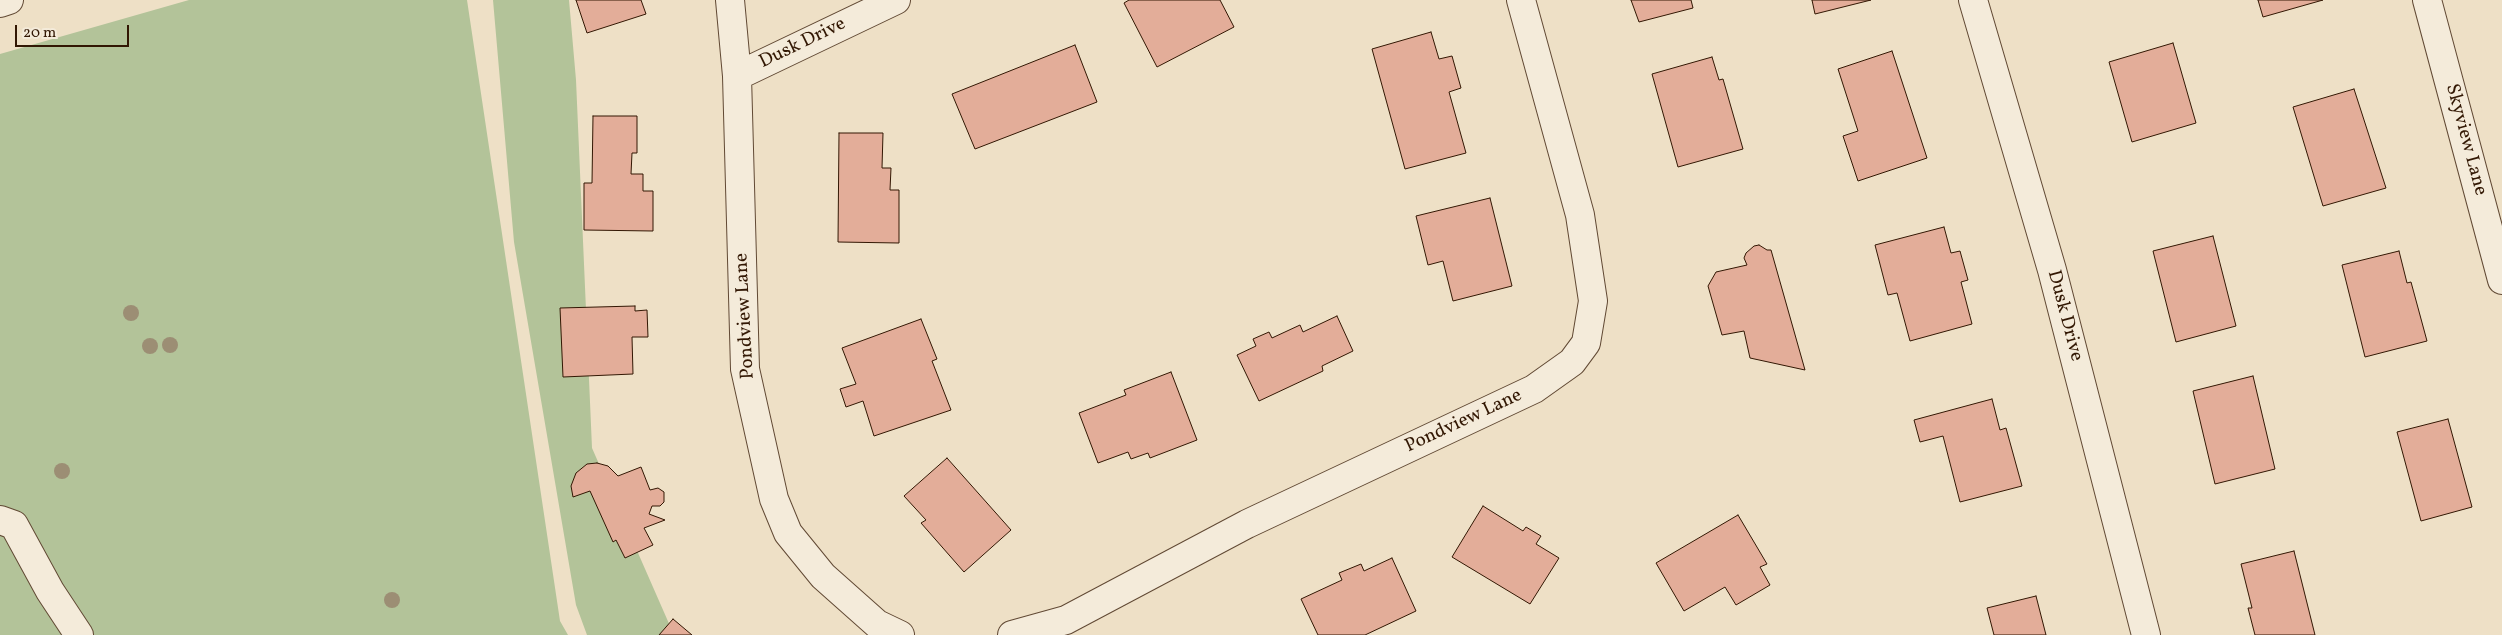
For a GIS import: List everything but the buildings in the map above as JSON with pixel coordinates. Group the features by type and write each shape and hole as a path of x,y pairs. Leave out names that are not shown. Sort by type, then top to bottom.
{"street":[{"path":"0,3 9,0"},
{"name":"Pondview Lane","path":"730,0 737,76 745,369 774,499 788,533 823,576 877,624 900,635"},
{"name":"Dusk Drive","path":"737,76 896,0"},
{"name":"Pondview Lane","path":"1012,635 1066,620 1247,524 1534,390 1572,362 1586,343 1593,302 1580,215 1521,0"},
{"name":"Dusk Drive","path":"1973,0 2052,270 2146,635"},
{"name":"Skyview Lane","path":"2427,0 2502,280"},
{"path":"0,520 14,525 50,591 79,635"}],"green space":[{"path":"189,0 467,0 560,621 568,635 0,635 0,54"},
{"path":"493,0 569,0 576,80 592,448 674,635 587,635 576,605 514,242"}]}
